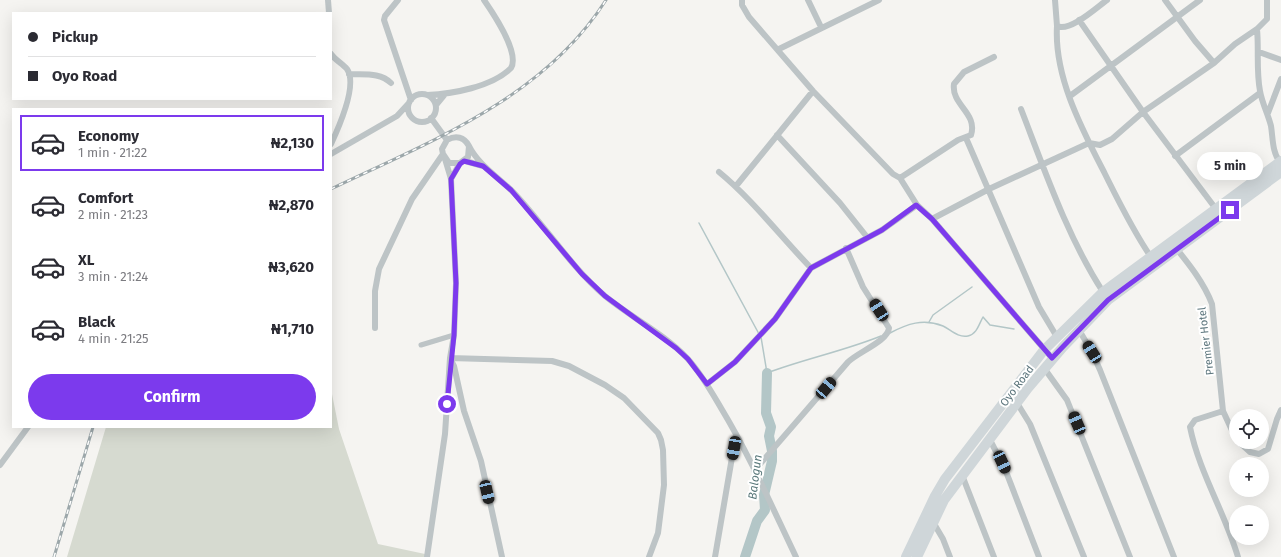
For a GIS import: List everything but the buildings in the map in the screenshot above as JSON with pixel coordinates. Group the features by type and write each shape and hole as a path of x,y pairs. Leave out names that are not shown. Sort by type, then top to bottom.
{"main road":[{"name":"Oyo Road","path":"917,557 944,500 1052,358 1108,300 1216,209 1281,164"},
{"name":"Oyo Road","path":"906,557 935,496 946,479 1044,350 1057,336 1103,292 1151,257 1173,246 1281,164"}],"street":[{"path":"328,0 329,12"},
{"path":"398,0 385,16 384,20 410,101 408,110 411,116"},
{"path":"332,153 397,116 416,95 445,94 463,91 506,73 513,65 505,33 484,0"},
{"path":"742,0 742,5 749,17 779,49 813,91 893,174 900,178 916,205 932,219 1052,358"},
{"path":"808,0 821,27"},
{"path":"1055,0 1057,26 1056,39 1070,96 1089,143 1120,206 1151,257"},
{"path":"1057,26 1066,28 1107,0"},
{"path":"1165,0 1214,63"},
{"path":"1070,96 1200,0"},
{"path":"932,219 989,189 1089,143 1100,145 1112,139 1143,112 1214,63 1235,44 1257,29 1267,19 1267,0"},
{"path":"779,49 876,1"},
{"path":"1079,20 1143,112 1216,209"},
{"path":"1257,29 1259,52 1257,67 1260,93 1268,113 1274,150 1281,164"},
{"path":"1259,52 1281,60"},
{"path":"332,55 347,69 351,79 349,97 332,141"},
{"path":"900,178 958,140 971,135 972,122 955,96 954,84 964,72 994,57"},
{"path":"349,74 377,75 385,77 391,83"},
{"path":"1268,113 1281,78"},
{"path":"736,186 813,91"},
{"path":"1175,156 1260,93"},
{"path":"397,116 411,116 421,121 431,118 435,112 436,105 445,94"},
{"path":"427,95 436,105"},
{"path":"1021,109 1042,165 1084,261 1103,292"},
{"path":"431,118 447,140"},
{"path":"777,135 840,203 867,237"},
{"path":"427,557 444,434 450,358 454,335 456,283 451,179 442,149 447,140 457,137 462,138 483,166 511,190 531,211 582,274 605,296 676,348 688,359 707,384 736,434 796,557"},
{"path":"966,138 1039,307 1057,336"},
{"path":"451,179 462,162 468,157 469,146"},
{"path":"444,157 449,162 462,162 483,166"},
{"path":"375,328 375,291 379,269 412,199 444,157"},
{"path":"719,172 736,186 776,232 811,268"},
{"path":"707,384 735,362 775,319 811,268 882,230 916,205"},
{"name":"Premier Hotel","path":"1173,246 1196,275 1212,304 1223,411 1229,423"},
{"path":"754,471 772,452 848,362 854,356 886,335 889,328 863,287 846,248"},
{"path":"1079,330 1097,364 1174,557"},
{"path":"421,345 454,335"},
{"path":"450,358 457,374 464,411 481,461 502,557"},
{"path":"450,358 552,361 568,366 605,385 624,398 658,433 662,440 664,485 658,533 649,557"},
{"path":"1044,368 1067,400 1130,557"},
{"path":"1017,403 1030,424 1084,557"},
{"path":"1269,446 1281,410"},
{"path":"1223,411 1195,420 1190,427 1197,452 1238,557"},
{"path":"0,465 27,428"},
{"path":"715,557 736,434"},
{"path":"990,440 1005,469 1039,557"},
{"path":"1247,449 1250,452 1259,454 1268,449"},
{"path":"962,475 994,557"},
{"path":"933,522 943,539 950,557"}],"shaded area":[{"path":"332,394 339,429 378,544 425,554 425,557 67,557 106,428 332,428"}],"waterway":[{"path":"699,223 759,334"},
{"path":"929,322 933,315 972,287"},
{"path":"890,333 915,323 929,322 943,326 958,335 968,336 976,331 983,317 990,325 1014,329"},
{"path":"761,337 767,373 881,336"},
{"name":"Balogun","path":"745,557 757,521 765,510 764,495 772,461 769,436 771,427 766,413 767,373"}],"railway":[{"path":"332,189 446,134 483,113 518,90 551,64 580,34 606,0"},
{"path":"54,557 93,428"}],"route":[{"path":"447,404 450,358 454,335 456,283 451,179 460,164 464,161 483,166 511,190 531,211 582,274 605,296 664,337 688,359 707,384 735,362 775,319 811,268 840,251 882,230 916,205 932,219 1038,344 1052,358 1108,300 1176,248 1230,210"}]}
